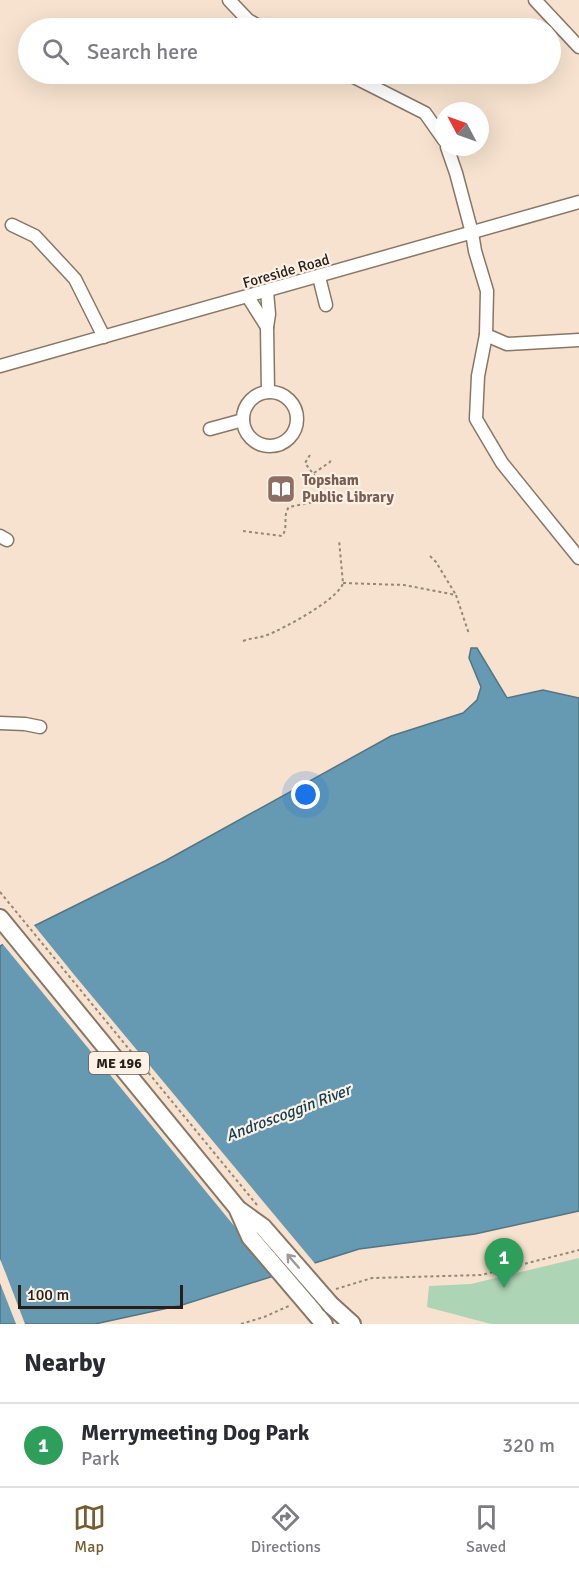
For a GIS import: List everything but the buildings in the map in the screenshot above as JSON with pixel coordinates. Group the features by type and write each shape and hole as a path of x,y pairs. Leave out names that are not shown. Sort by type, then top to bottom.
{"highway":[{"name":"ME 196","path":"0,918 238,1209 263,1227 329,1299"},
{"name":"ME 196","path":"238,1209 250,1237 320,1320"},
{"path":"329,1299 340,1324"},
{"path":"329,1299 352,1324"}],"street":[{"path":"228,0 246,18"},
{"path":"535,0 552,18"},
{"path":"561,27 579,46"},
{"path":"368,84 425,113 435,127"},
{"path":"450,156 487,291 486,335 478,376 476,419 502,463 579,558"},
{"name":"Foreside Road","path":"0,366 579,202"},
{"path":"12,225 35,236 75,279 104,337"},
{"path":"319,277 326,305"},
{"path":"267,292 268,392"},
{"path":"248,297 267,327"},
{"path":"486,335 507,344 579,340"},
{"path":"268,392 284,395 295,407 297,424 289,439 273,446 256,442 249,436 243,420 244,412 252,398 268,392"},
{"path":"210,429 243,420"},
{"path":"0,723 25,723 40,727"}],"path":[{"path":"243,531 282,536 287,510 290,507 314,502 321,495 322,486 305,463 310,455"},
{"path":"314,473 331,459"},
{"path":"243,641 267,635 300,619 335,596 343,583 339,540"},
{"path":"430,556 456,595 469,634"},
{"path":"343,583 405,585 456,595"},
{"path":"0,892 263,1211"},
{"path":"329,1299 372,1278 481,1275 579,1250"},
{"path":"241,1324 299,1302"}],"green space":[{"path":"579,1258 579,1324 491,1324 427,1307 429,1286 471,1284"}],"water":[{"name":"Androscoggin River","path":"471,648 477,648 507,698 543,690 579,698 579,1211 475,1234 359,1249 182,1305 95,1324 0,1324 0,946 30,928 165,861 391,736 463,713 477,700 481,687 469,658"}],"pier":[{"path":"33,924 317,1266 277,1278 1,942"},
{"path":"0,1259 25,1324 16,1324 0,1283"}],"place":[{"name":"Topsham Public Library","path":"281,489"},
{"name":"Merrymeeting Dog Park","path":"504,1288"}]}
